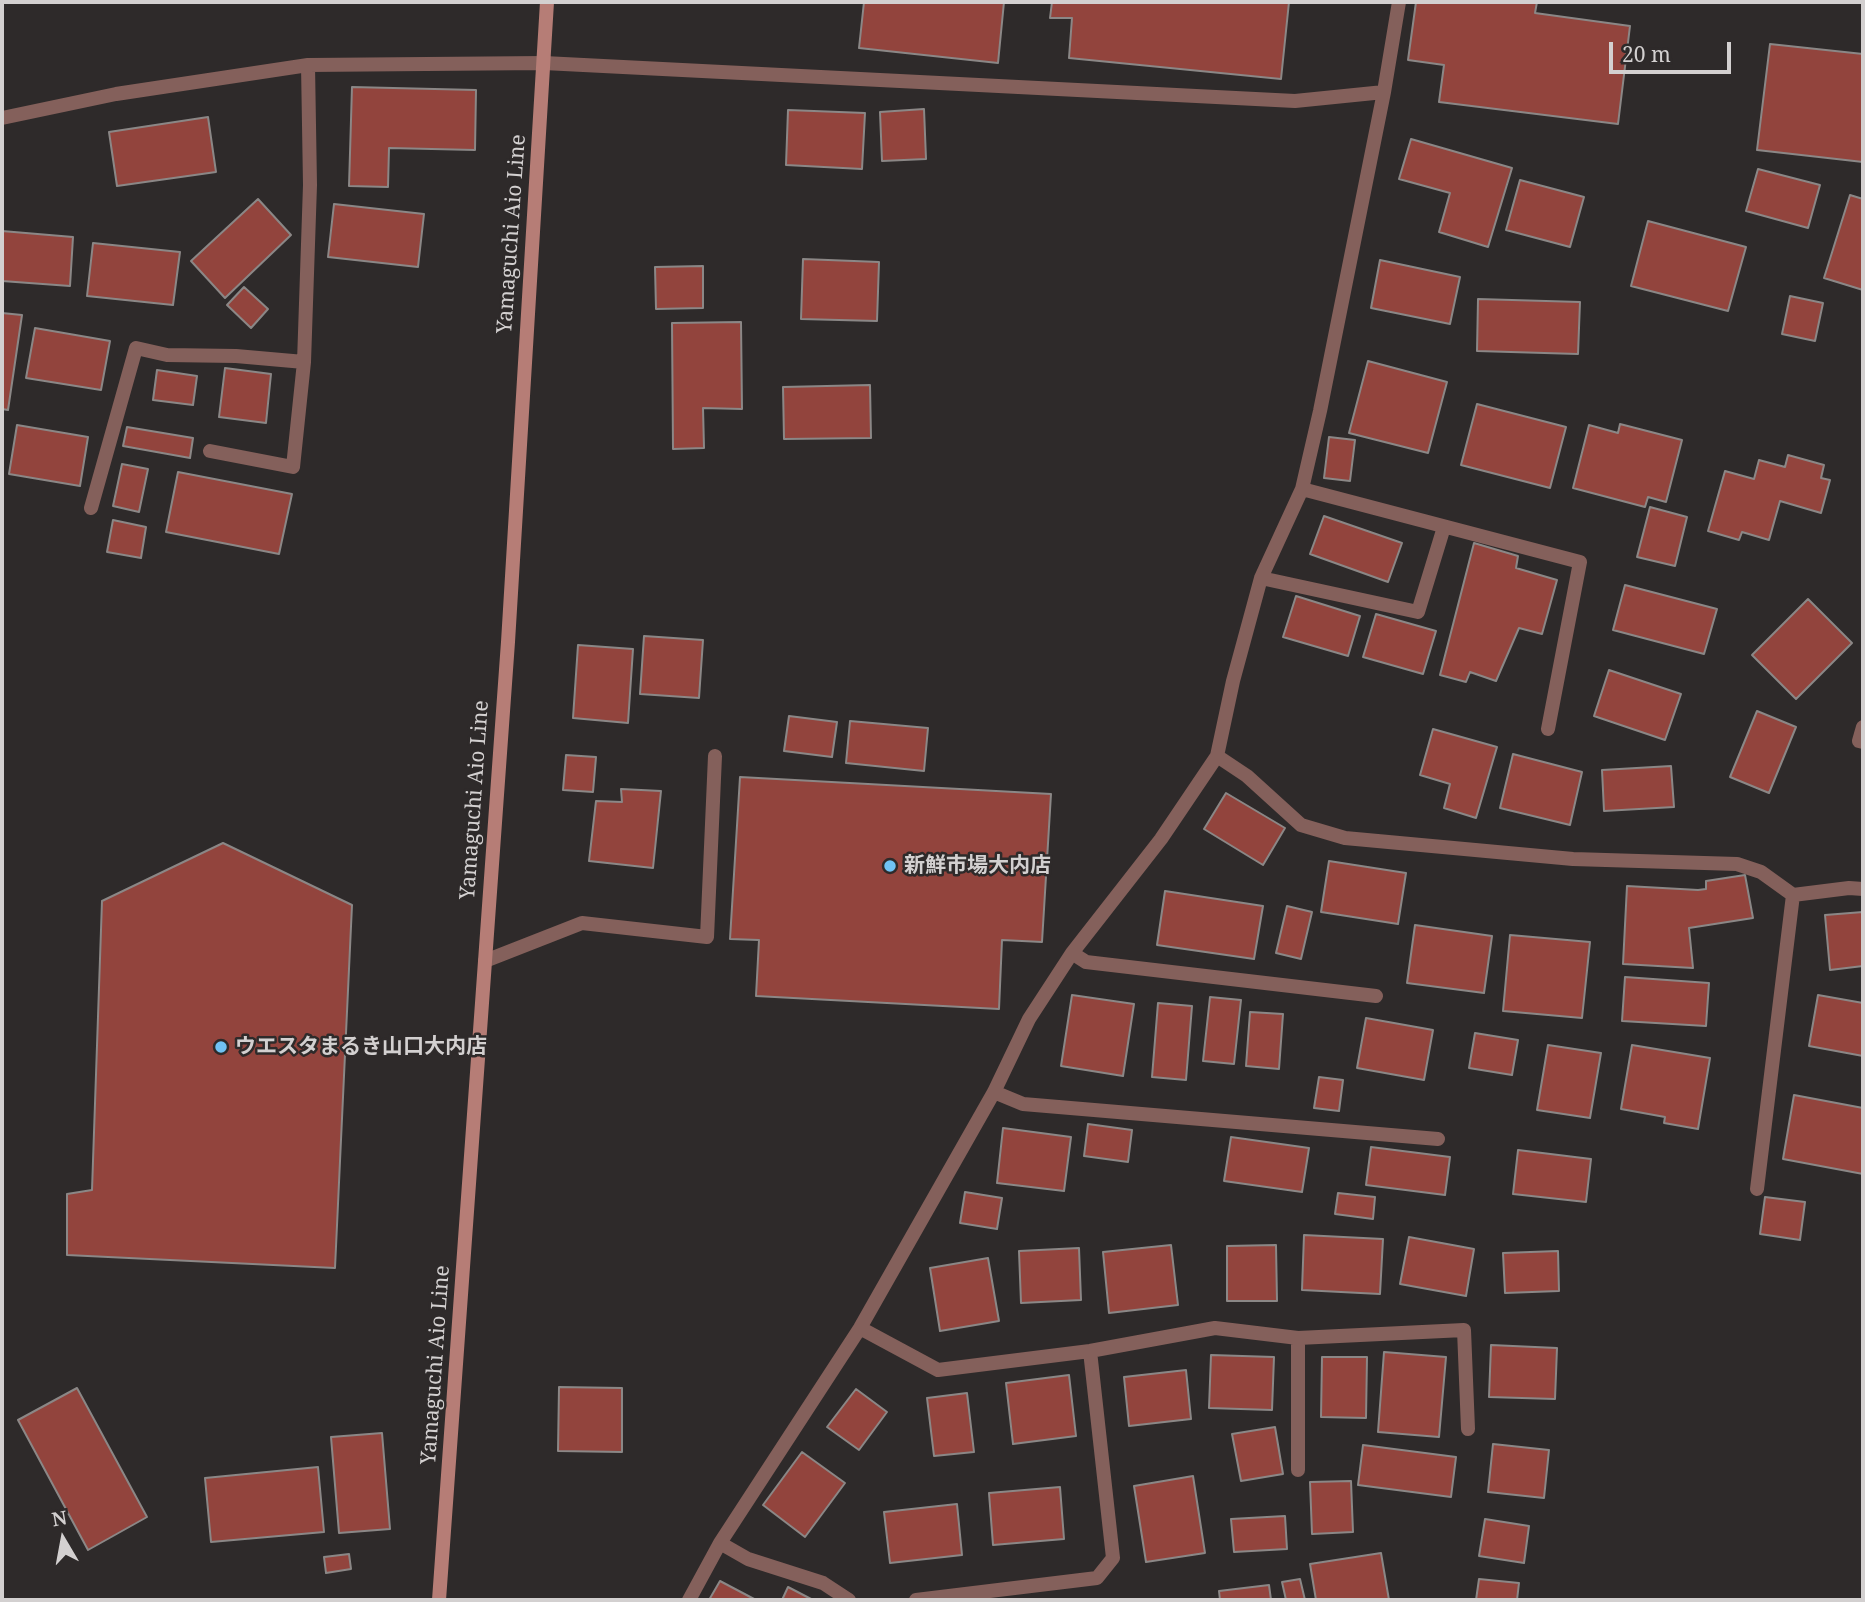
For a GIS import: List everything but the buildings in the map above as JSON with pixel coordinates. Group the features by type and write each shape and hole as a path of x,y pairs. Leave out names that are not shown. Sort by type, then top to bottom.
{"main road":[{"name":"Yamaguchi Aio Line","path":"439,1600 485,961 547,2"}],"street":[{"path":"689,1600 720,1543 860,1328 994,1092 1030,1019 1072,953 1161,839 1217,756 1233,681 1261,578 1301,489 1320,411 1384,92 1399,2"},
{"path":"2,118 116,94 308,65 544,63 1296,100 1384,92"},
{"path":"210,451 293,467 304,362 310,185 308,65"},
{"path":"91,508 136,348 167,355 236,356 304,362"},
{"path":"1301,489 1580,562 1548,729"},
{"path":"1261,578 1418,612 1444,527"},
{"path":"1863,727 1859,741 1863,742"},
{"path":"485,961 582,923 707,937 715,756"},
{"path":"1217,756 1247,776 1301,825 1345,838 1573,859 1737,864 1761,872 1793,895 1849,888 1863,889"},
{"path":"1757,1189 1793,895"},
{"path":"1072,953 1086,962 1377,996"},
{"path":"994,1092 1023,1104 1438,1139"},
{"path":"860,1328 938,1370 1090,1351 1215,1328 1298,1338 1464,1330 1468,1429"},
{"path":"1298,1338 1298,1470"},
{"path":"916,1600 1097,1578 1113,1558 1090,1351"},
{"path":"720,1543 748,1559 822,1583 849,1600"}],"place":[{"name":"新鮮市場大内店","path":"890,866"},
{"name":"ウエスタまるき山口大内店","path":"221,1047"}]}
